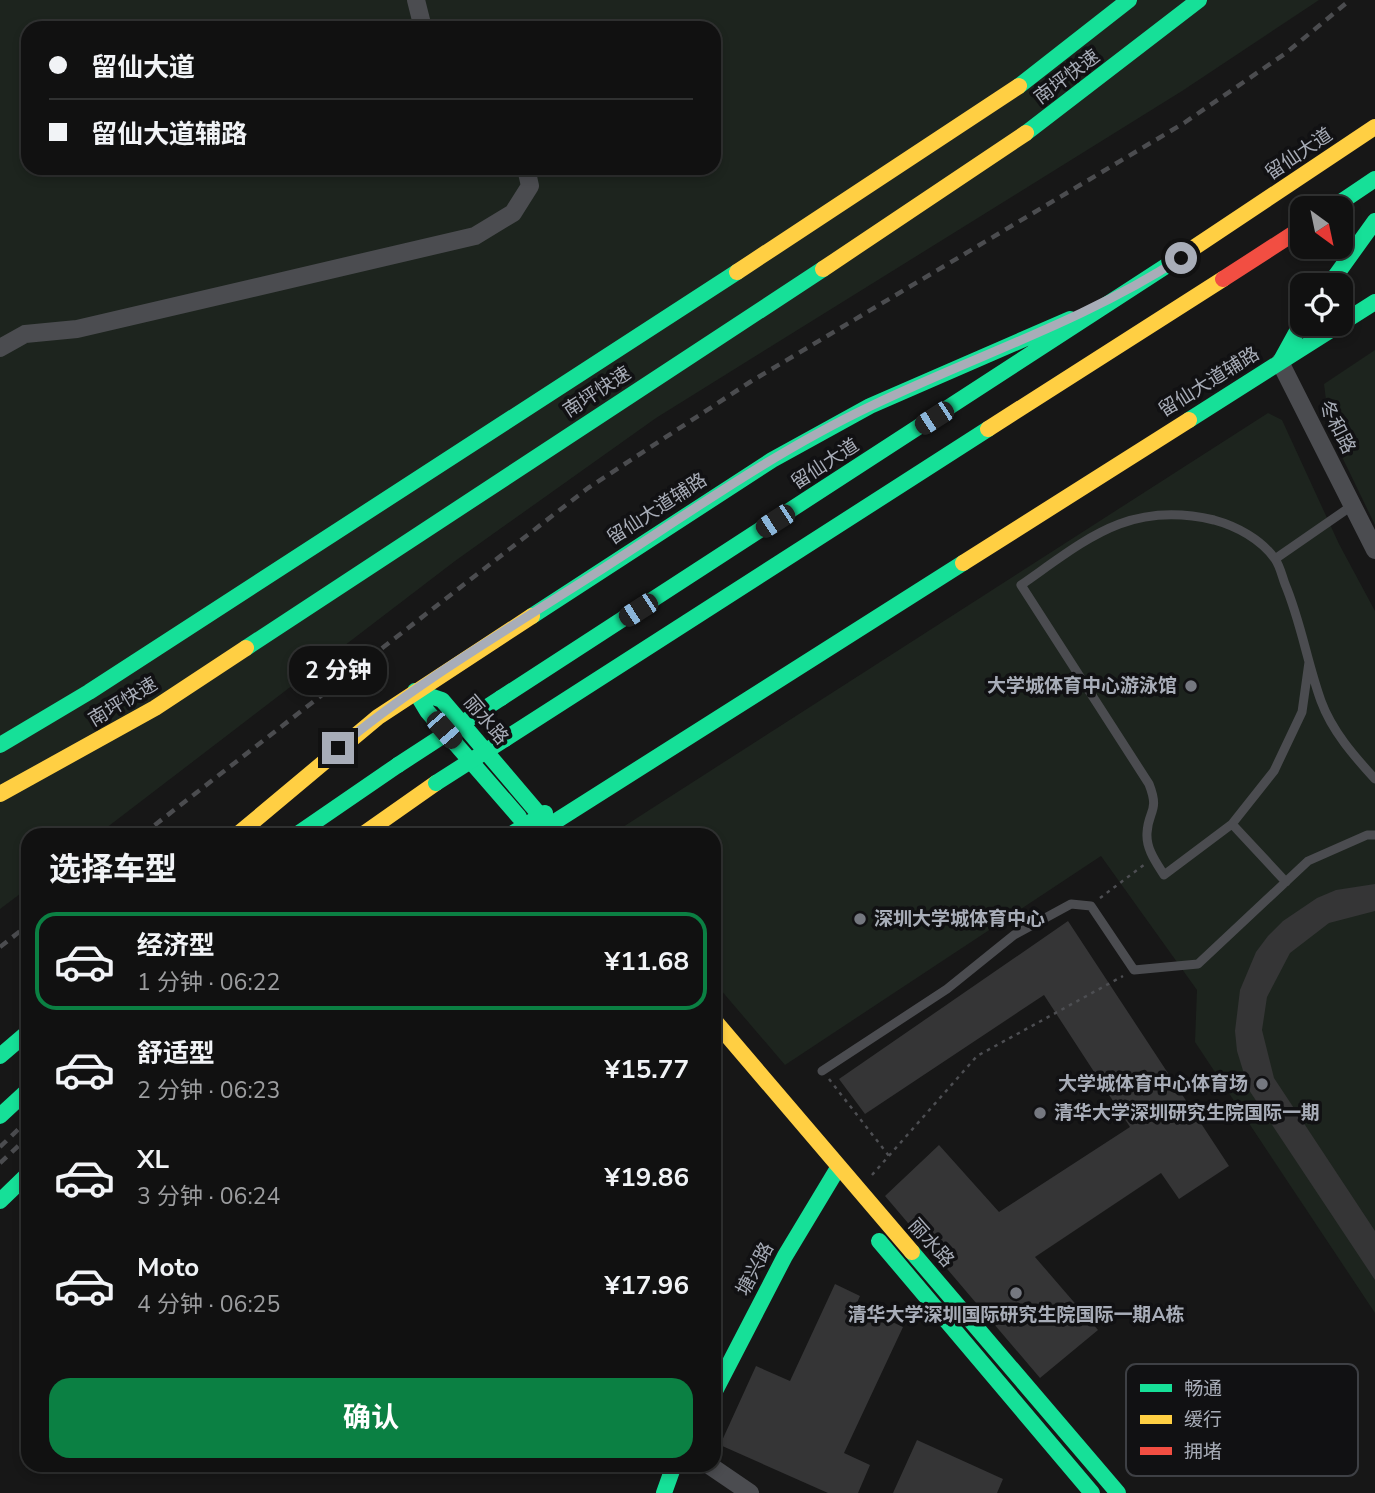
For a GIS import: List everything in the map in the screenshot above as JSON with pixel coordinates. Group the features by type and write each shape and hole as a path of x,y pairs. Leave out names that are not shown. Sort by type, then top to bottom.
{"main road":[{"name":"南坪快速","path":"0,744 100,685 982,113 1055,60 1129,0"},
{"name":"南坪快速","path":"0,794 155,708 927,200 1099,80 1199,0"},
{"name":"留仙大道","path":"306,828 398,765 1139,285 1375,127"},
{"path":"1350,196 1375,179"},
{"path":"1338,273 1375,221"},
{"path":"372,828 436,783 1290,236"},
{"path":"1353,298 1375,284"},
{"name":"留仙大道辅路","path":"245,828 350,737 415,691 761,467 870,406 1056,326 1139,285"},
{"name":"留仙大道辅路","path":"541,828 1375,302"},
{"name":"留仙大道辅路","path":"541,828 1291,337"},
{"path":"1280,362 1291,337"},
{"name":"丽水路","path":"415,691 442,700 538,828"},
{"name":"丽水路","path":"721,1028 838,1168 1021,1376 1118,1493"},
{"path":"0,1056 21,1036"},
{"path":"721,1054 732,1067"},
{"path":"0,1116 21,1096"},
{"name":"塘兴路","path":"721,1379 785,1255 838,1168"},
{"path":"0,1180 21,1169"},
{"path":"0,1201 21,1171"},
{"name":"丽水路","path":"869,1230 1092,1493"},
{"path":"664,1493 672,1472"}],"street":[{"path":"416,0 422,21"},
{"path":"0,348 25,334 77,330 475,236 513,213 530,186 528,175"},
{"name":"冬和路","path":"1280,362 1375,550"},
{"path":"719,1472 750,1493"}],"lane":[{"path":"1275,559 1353,505"},
{"path":"1309,662 1302,712 1273,771 1232,824 1164,875 1153,858 1146,831 1155,800 1149,784 1021,585 1076,547 1110,528 1146,514 1188,514 1238,526 1275,559 1299,618 1321,703 1349,751 1375,779"},
{"path":"1232,824 1286,882"},
{"path":"822,1071 947,989 1014,935 1071,904 1090,906 1134,970 1198,964 1308,861 1367,835 1375,835"}],"path":[{"path":"1090,906 1153,858"},
{"path":"857,1190 890,1157 977,1056 1134,970"},
{"path":"822,1071 890,1157"}],"shaded area":[{"path":"0,0 1319,0 1182,91 656,418 455,561 106,828 21,828 21,893 0,909"},
{"path":"1375,350 1375,525 1330,432 1324,384"},
{"name":"深圳大学城体育中心","path":"1268,413 1282,420 1339,544 1375,611 1375,1313 1195,1042 1197,990 1101,856 785,1065 721,990 721,828 621,828"}],"building":[{"name":"大学城体育中心体育场","path":"1375,884 1375,911 1329,923 1290,953 1267,997 1262,1030 1274,1078 1375,1231 1375,1280 1249,1090 1237,1051 1235,1031 1240,990 1256,952 1268,936 1283,921 1317,898 1336,890"},
{"path":"1068,921 1229,1166 1179,1199 1161,1173 1035,1257 1098,1330 1040,1378 885,1196 939,1145 999,1212 1130,1127 1044,995 865,1114 839,1079"},
{"path":"835,1284 860,1296 856,1305 903,1327 844,1453 870,1465 858,1493 828,1493 721,1445 756,1366 790,1381"},
{"path":"917,1440 1003,1479 997,1493 893,1493"}],"railway":[{"path":"151,828 588,488 750,382 1184,123 1286,53 1350,0"},
{"path":"0,947 21,930"},
{"path":"0,1147 21,1127"},
{"path":"0,1163 21,1144"}],"traffic: fast":[{"path":"1019,86 1129,0"},
{"path":"1026,133 1199,0"},
{"path":"1350,196 1375,179"},
{"path":"1338,273 1375,221"},
{"path":"501,698 1183,255"},
{"path":"246,648 823,269"},
{"path":"0,745 89,692 737,272"},
{"path":"1189,420 1375,302"},
{"path":"532,616 772,460 870,406 1070,319"},
{"path":"1280,362 1294,336"},
{"path":"505,739 988,429"},
{"path":"545,828 963,563"},
{"path":"415,691 442,700 550,827"},
{"path":"415,691 427,711 519,817"},
{"path":"398,765 501,698"},
{"path":"436,783 505,739"},
{"path":"306,828 398,765"},
{"path":"521,828 545,813"},
{"path":"0,1056 21,1038"},
{"path":"0,1116 21,1096"},
{"path":"721,1379 785,1256 838,1168"},
{"path":"0,1201 21,1181"},
{"path":"879,1241 1092,1493"},
{"path":"912,1252 1118,1493"},
{"path":"664,1493 672,1472"}],"traffic: slow":[{"path":"737,272 1019,86"},
{"path":"1183,255 1375,127"},
{"path":"823,269 1026,133"},
{"path":"988,429 1223,279"},
{"path":"963,563 1189,420"},
{"path":"245,828 378,717 532,616"},
{"path":"0,794 155,708 246,648"},
{"path":"372,828 436,783"},
{"path":"721,1028 912,1252"}],"traffic: jam":[{"path":"1223,279 1290,236"}],"place":[{"name":"大学城体育中心游泳馆","path":"1191,686"},
{"name":"深圳大学城体育中心","path":"860,919"},
{"name":"大学城体育中心体育场","path":"1262,1084"},
{"name":"清华大学深圳研究生院国际一期","path":"1040,1113"},
{"name":"清华大学深圳国际研究生院国际一期A栋","path":"1016,1293"}],"route":[{"path":"338,748 452,666 818,433 916,385 1090,310 1139,285 1181,258"}]}
